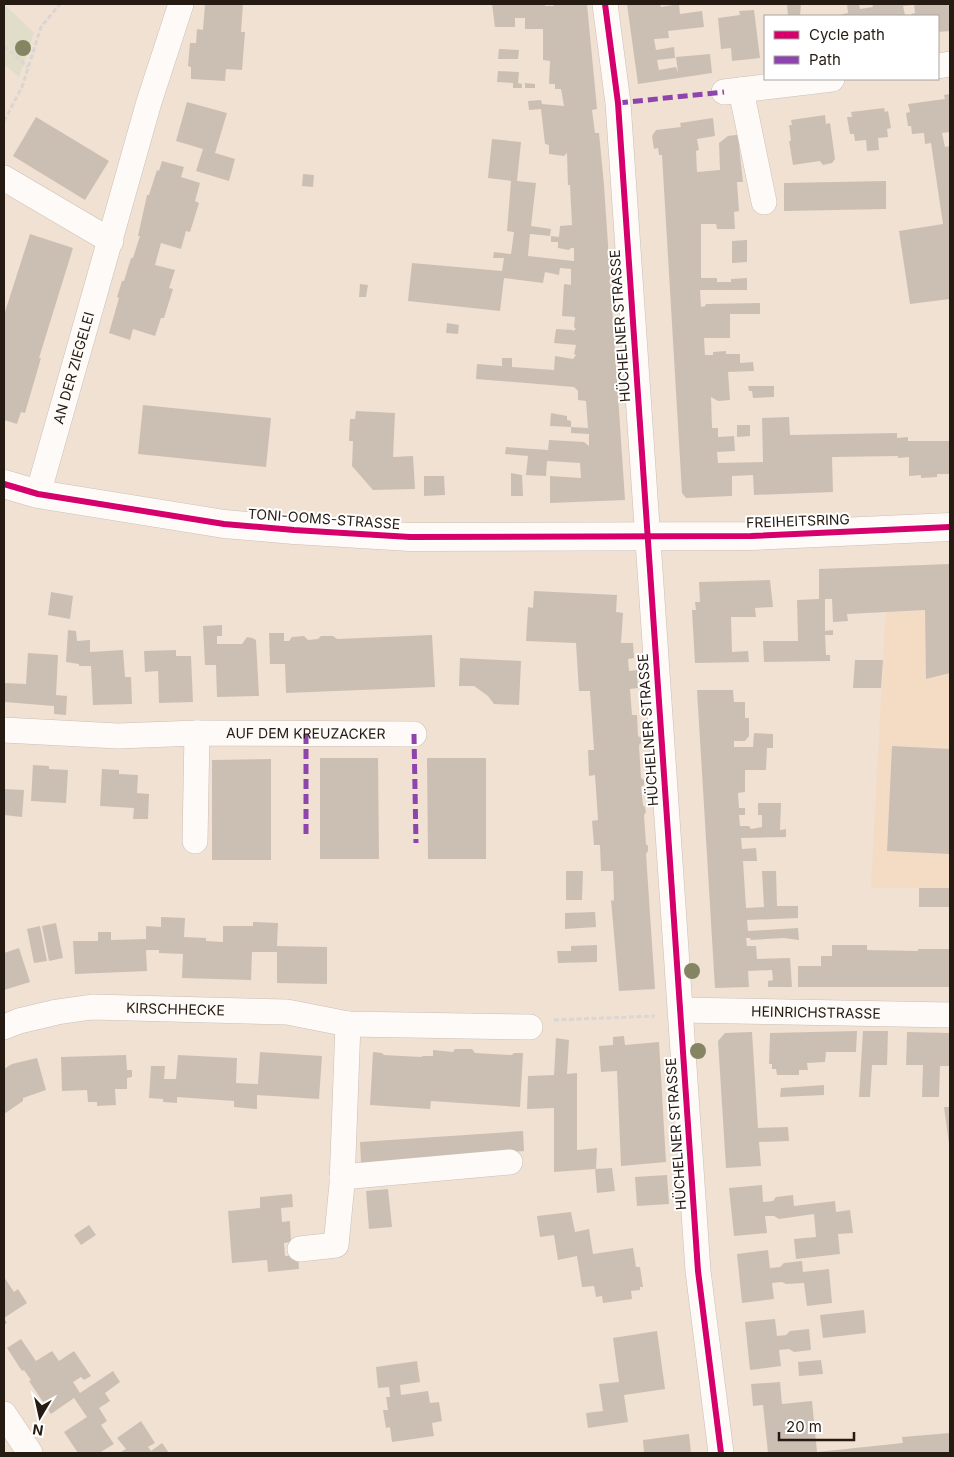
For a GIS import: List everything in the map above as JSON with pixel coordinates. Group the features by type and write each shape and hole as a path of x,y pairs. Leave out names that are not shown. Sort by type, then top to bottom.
{"main road":[{"name":"TONI-OOMS-STRASSE","path":"4,484 38,494 224,524 294,530 410,537 647,536"},
{"name":"FREIHEITSRING","path":"647,536 751,536 950,527"}],"street":[{"name":"AN DER ZIEGELEI","path":"38,494 149,102 181,4"},
{"name":"HÜCHELNER STRASSE","path":"605,4 618,103 698,1271 721,1453"},
{"path":"764,202 733,91 824,80"},
{"path":"4,178 111,241"},
{"name":"AUF DEM KREUZACKER","path":"4,730 118,736 197,733 414,734"},
{"path":"195,841 197,733"},
{"name":"KIRSCHHECKE","path":"4,1027 18,1021 57,1012 92,1007 287,1012 348,1024 530,1027"},
{"name":"HEINRICHSTRASSE","path":"680,1010 950,1015"},
{"path":"300,1248 336,1245 342,1181 348,1024"},
{"path":"342,1181 510,1162"},
{"path":"4,1414 30,1453"}],"path":[{"path":"4,121 22,87 41,27 60,4"},
{"path":"4,46 28,68"},
{"path":"530,1027 541,1020 656,1016 680,1010"}],"shaded area":[{"path":"4,4 34,33 19,77 4,64"},
{"path":"950,564 950,888 871,888 888,567"}],"building":[{"path":"205,4 243,4 241,32 245,32 242,70 226,69 225,81 191,79 191,67 188,66 190,43 196,43 197,29 203,30"},
{"path":"492,4 545,4 545,6 554,6 553,4 587,4 597,109 592,110 595,133 599,133 604,185 625,500 550,503 550,476 581,478 580,463 547,461 546,476 526,475 528,456 505,454 506,447 548,450 549,440 584,442 589,446 589,434 571,433 571,427 588,428 586,401 578,400 578,391 574,387 476,379 477,364 502,366 502,358 512,358 512,367 554,370 555,356 573,359 576,355 574,354 576,345 554,343 556,329 573,331 576,329 574,327 575,317 562,316 564,284 571,285 571,269 560,268 559,275 545,272 543,283 504,278 500,311 408,301 412,263 502,271 504,258 493,258 494,252 511,254 514,232 507,231 511,181 488,178 492,139 521,142 517,181 536,183 531,226 551,229 550,236 530,234 528,256 574,261 574,248 569,250 558,248 558,242 551,242 551,236 559,237 560,226 572,225 567,153 564,156 549,154 549,145 545,144 541,109 529,110 528,101 541,100 542,104 564,106 561,89 555,89 555,84 549,84 550,61 543,60 543,29 525,29 525,18 515,18 515,27 495,27"},
{"path":"627,4 660,4 661,7 679,4 680,14 702,11 704,27 668,31 669,38 654,39 656,50 674,47 675,58 657,60 659,70 676,67 678,73 676,57 710,54 712,73 638,84"},
{"path":"787,4 801,4 800,15 788,15"},
{"path":"847,4 859,4 860,9 873,7 872,4 913,5 903,6 905,15 839,15 848,13"},
{"path":"914,4 948,4 950,9 950,31 939,32 939,15 911,14 915,13"},
{"path":"754,10 760,58 732,61 731,48 721,49 718,18 740,15 739,11"},
{"path":"499,49 519,50 518,59 498,59"},
{"path":"498,71 519,72 518,83 522,84 522,88 513,88 513,83 497,82"},
{"path":"525,83 535,84 535,88 525,88"},
{"path":"950,94 950,132 942,133 945,147 950,146 950,299 910,304 899,231 943,224 931,143 925,144 924,133 912,134 911,126 908,126 906,113 910,112 908,104 945,99 944,95"},
{"path":"187,102 227,113 215,153 235,159 229,181 196,171 203,149 176,141"},
{"path":"884,108 885,112 888,111 891,128 887,129 888,137 878,138 879,150 867,151 866,140 855,141 854,134 850,134 847,117 852,117 851,112"},
{"path":"825,115 826,124 830,123 835,159 832,163 823,165 820,161 793,165 789,141 791,141 789,125 792,125 791,120"},
{"path":"36,117 109,161 85,200 13,156"},
{"path":"713,118 715,136 697,139 699,150 696,151 697,172 720,170 719,143 728,136 743,134 739,146 743,182 737,182 739,211 734,212 735,229 717,229 716,224 701,224 701,278 717,278 717,282 731,282 731,279 747,278 747,290 700,290 701,307 706,304 760,303 760,314 730,314 730,338 704,338 705,355 726,351 726,354 740,354 740,363 753,362 754,371 728,372 730,400 718,401 711,397 712,428 718,428 718,437 734,436 735,451 717,452 718,463 763,462 762,418 789,417 790,435 897,433 897,438 908,437 908,441 950,441 950,474 937,474 937,477 921,478 921,475 909,476 909,457 832,457 833,492 754,495 753,475 732,476 732,496 686,498 682,493 662,155 659,155 658,148 654,149 652,136 656,130 681,127 680,123"},
{"path":"162,161 184,167 181,177 200,183 195,201 199,203 190,232 186,231 181,249 161,243 155,265 175,270 169,288 173,289 164,318 161,318 155,336 133,329 130,340 109,333 122,281 124,281 140,236 138,236 147,195 149,195"},
{"path":"303,174 314,175 313,187 302,186"},
{"path":"886,181 886,209 784,211 784,183"},
{"path":"30,234 73,248 39,358 41,358 25,413 21,412 17,424 4,420 4,315"},
{"path":"747,240 747,262 732,263 732,241"},
{"path":"360,284 368,285 366,297 359,297"},
{"path":"447,323 459,325 458,334 446,333"},
{"path":"748,386 774,386 774,397 753,398 752,391 749,391"},
{"path":"143,405 271,418 266,467 138,454"},
{"path":"356,411 395,413 393,457 413,456 415,489 373,490 352,466 353,441 349,441 350,419 355,419"},
{"path":"551,413 567,416 567,420 571,421 571,427 550,426"},
{"path":"737,425 750,425 750,436 737,437"},
{"path":"511,473 522,475 523,496 511,496"},
{"path":"424,476 444,476 445,495 424,496"},
{"path":"950,564 950,673 926,679 925,610 847,614 848,621 833,622 832,599 825,599 825,631 833,630 833,635 825,635 826,655 830,655 830,661 764,662 763,641 798,641 797,600 819,599 819,569"},
{"path":"770,580 773,607 755,608 756,617 731,617 732,652 748,651 749,662 695,663 692,610 696,610 695,602 700,602 699,582"},
{"path":"534,591 617,595 616,612 623,613 621,643 633,643 634,658 628,659 629,671 637,670 638,688 630,689 632,715 637,715 638,736 641,738 639,745 641,778 644,780 644,785 641,787 643,805 646,812 644,815 646,844 648,846 646,854 655,989 619,991 611,900 614,901 613,871 601,871 600,845 594,845 592,821 598,820 595,775 589,776 588,750 594,750 590,691 579,691 576,643 526,641 528,607 533,608"},
{"path":"51,592 73,596 70,619 48,615"},
{"path":"222,625 222,636 217,636 217,644 242,644 247,637 256,640 259,696 217,697 216,665 205,665 203,626"},
{"path":"68,630 76,631 77,641 90,640 90,652 123,650 125,677 131,677 132,704 93,705 91,666 79,666 79,664 66,662"},
{"path":"269,633 284,633 284,641 289,641 292,637 304,636 308,640 318,639 321,636 333,636 337,639 432,635 435,687 286,693 285,664 270,664"},
{"path":"176,650 176,656 191,656 193,702 159,703 158,671 145,672 144,651"},
{"path":"28,653 58,655 56,695 67,696 66,715 54,714 54,706 4,702 4,683 26,684"},
{"path":"460,658 521,661 519,705 494,704 488,696 474,686 459,686"},
{"path":"855,660 883,660 881,688 853,688"},
{"path":"697,690 733,690 734,702 745,702 745,718 749,718 749,736 745,741 734,741 734,747 753,747 754,733 773,734 773,748 767,748 766,770 745,770 745,792 738,793 739,808 745,808 745,815 739,815 740,826 749,826 751,829 762,827 762,815 758,815 758,803 781,803 780,830 786,829 786,837 741,838 742,849 756,848 757,861 743,861 746,908 764,907 762,871 776,871 777,906 798,906 798,918 747,920 748,931 798,928 799,940 784,938 751,940 746,938 747,946 756,946 757,959 790,958 792,987 768,987 768,981 773,980 772,970 748,971 749,987 715,988"},
{"path":"892,746 950,749 950,854 887,851"},
{"path":"320,758 378,758 379,859 320,859"},
{"path":"427,758 486,758 486,859 428,859"},
{"path":"271,759 271,860 212,860 212,760"},
{"path":"33,765 49,766 49,769 68,770 66,803 31,801"},
{"path":"102,769 119,770 119,774 138,775 137,793 149,794 148,819 133,819 134,808 100,806"},
{"path":"4,789 24,790 22,817 4,815"},
{"path":"566,871 583,871 582,900 566,900"},
{"path":"919,888 950,888 950,907 919,907"},
{"path":"595,912 596,927 565,929 565,913"},
{"path":"161,917 185,918 184,937 206,938 206,941 223,942 223,926 253,926 253,922 278,923 277,946 327,947 327,984 277,983 277,952 252,952 251,980 182,978 183,954 159,953 159,950 146,950 147,971 75,974 73,941 98,941 98,932 111,932 111,940 146,939 146,926 161,927"},
{"path":"56,923 63,958 49,961 42,926"},
{"path":"40,926 47,961 34,963 27,929"},
{"path":"597,945 597,962 558,963 557,951 571,951 571,946"},
{"path":"832,945 867,945 867,950 918,951 918,949 950,949 950,987 798,987 798,966 821,966 821,956 832,956"},
{"path":"19,948 30,982 4,990 4,953"},
{"path":"857,1031 856,1052 826,1052 825,1062 807,1063 808,1070 799,1070 799,1075 777,1075 776,1069 772,1069 772,1064 769,1064 770,1033"},
{"path":"863,1031 888,1031 887,1065 872,1065 870,1097 859,1097"},
{"path":"752,1032 758,1128 788,1127 789,1141 759,1142 761,1166 726,1168 718,1041 725,1033"},
{"path":"907,1032 950,1033 950,1066 940,1066 939,1097 922,1097 923,1065 906,1065"},
{"path":"624,1036 625,1045 659,1042 666,1162 621,1166 617,1071 601,1072 599,1046 613,1045 613,1037"},
{"path":"556,1038 569,1040 567,1074 577,1073 577,1150 597,1148 596,1169 612,1168 615,1191 597,1193 595,1169 554,1172 554,1108 527,1109 528,1076 554,1075"},
{"path":"455,1049 472,1049 475,1053 512,1055 514,1053 523,1053 520,1107 431,1101 430,1109 370,1105 373,1052 384,1055 421,1057 433,1056 433,1050 453,1052"},
{"path":"260,1052 322,1056 319,1099 257,1095 257,1109 234,1107 234,1101 177,1097 177,1103 149,1098 151,1066 165,1066 164,1079 176,1079 178,1055 237,1058 236,1083 258,1084"},
{"path":"126,1055 127,1070 132,1070 132,1077 127,1078 127,1089 115,1089 116,1105 97,1106 97,1102 88,1102 87,1090 62,1091 61,1057"},
{"path":"37,1058 46,1090 23,1098 23,1101 4,1114 4,1069 12,1064"},
{"path":"824,1085 824,1095 780,1097 781,1088"},
{"path":"944,1107 950,1107 950,1144 949,1144"},
{"path":"523,1131 524,1151 361,1163 360,1142"},
{"path":"667,1175 669,1204 637,1206 635,1177"},
{"path":"762,1185 763,1202 773,1201 776,1197 793,1195 794,1206 835,1201 836,1212 850,1210 853,1233 838,1234 840,1254 796,1259 794,1239 816,1237 814,1214 779,1219 774,1216 765,1216 767,1233 734,1236 729,1188"},
{"path":"388,1189 392,1227 369,1229 366,1191"},
{"path":"292,1194 293,1207 281,1208 282,1222 290,1221 291,1242 284,1243 285,1256 298,1255 299,1269 268,1272 267,1260 232,1263 228,1211 260,1208 260,1197"},
{"path":"571,1212 575,1232 589,1229 593,1254 633,1248 636,1267 640,1267 643,1287 640,1287 640,1290 631,1291 632,1299 603,1303 602,1296 596,1297 594,1286 582,1287 577,1256 558,1260 554,1235 540,1237 537,1216"},
{"path":"89,1225 96,1235 81,1245 74,1235"},
{"path":"768,1250 770,1268 780,1267 784,1263 802,1261 803,1272 829,1269 832,1303 807,1306 804,1283 786,1284 782,1282 772,1283 774,1299 742,1303 737,1254"},
{"path":"4,1277 14,1292 18,1289 27,1303 4,1318"},
{"path":"864,1310 866,1333 823,1338 820,1315"},
{"path":"775,1319 777,1336 786,1335 790,1331 809,1329 811,1350 794,1352 789,1349 779,1350 781,1366 750,1370 745,1322"},
{"path":"657,1331 665,1389 624,1395 628,1422 588,1428 586,1413 603,1411 599,1384 619,1382 613,1338"},
{"path":"21,1339 36,1361 52,1351 59,1361 74,1351 91,1376 84,1380 81,1377 73,1382 80,1393 113,1371 120,1382 105,1393 110,1401 99,1408 107,1421 101,1425 114,1444 99,1453 78,1453 64,1432 87,1417 74,1398 51,1414 29,1381 31,1380 24,1370 22,1371 7,1348"},
{"path":"821,1360 823,1374 799,1376 798,1362"},
{"path":"417,1361 420,1382 400,1385 401,1395 428,1391 430,1403 439,1402 442,1421 432,1423 434,1436 392,1442 390,1427 386,1428 383,1410 388,1410 386,1397 390,1397 389,1387 378,1388 376,1367"},
{"path":"780,1382 782,1404 812,1401 817,1452 903,1443 902,1437 950,1433 950,1453 768,1453 763,1405 753,1406 751,1384"},
{"path":"141,1421 155,1443 148,1447 151,1451 162,1443 169,1453 119,1453 126,1449 117,1438"},
{"path":"689,1434 691,1453 644,1453 643,1440"}],"marked path":[{"path":"618,103 724,92"},
{"path":"306,734 306,839"},
{"path":"414,734 416,843"}],"cycle path":[{"path":"605,4 618,103 698,1271 721,1453"},
{"path":"4,484 38,494 224,524 410,537 751,536 950,527"}]}
